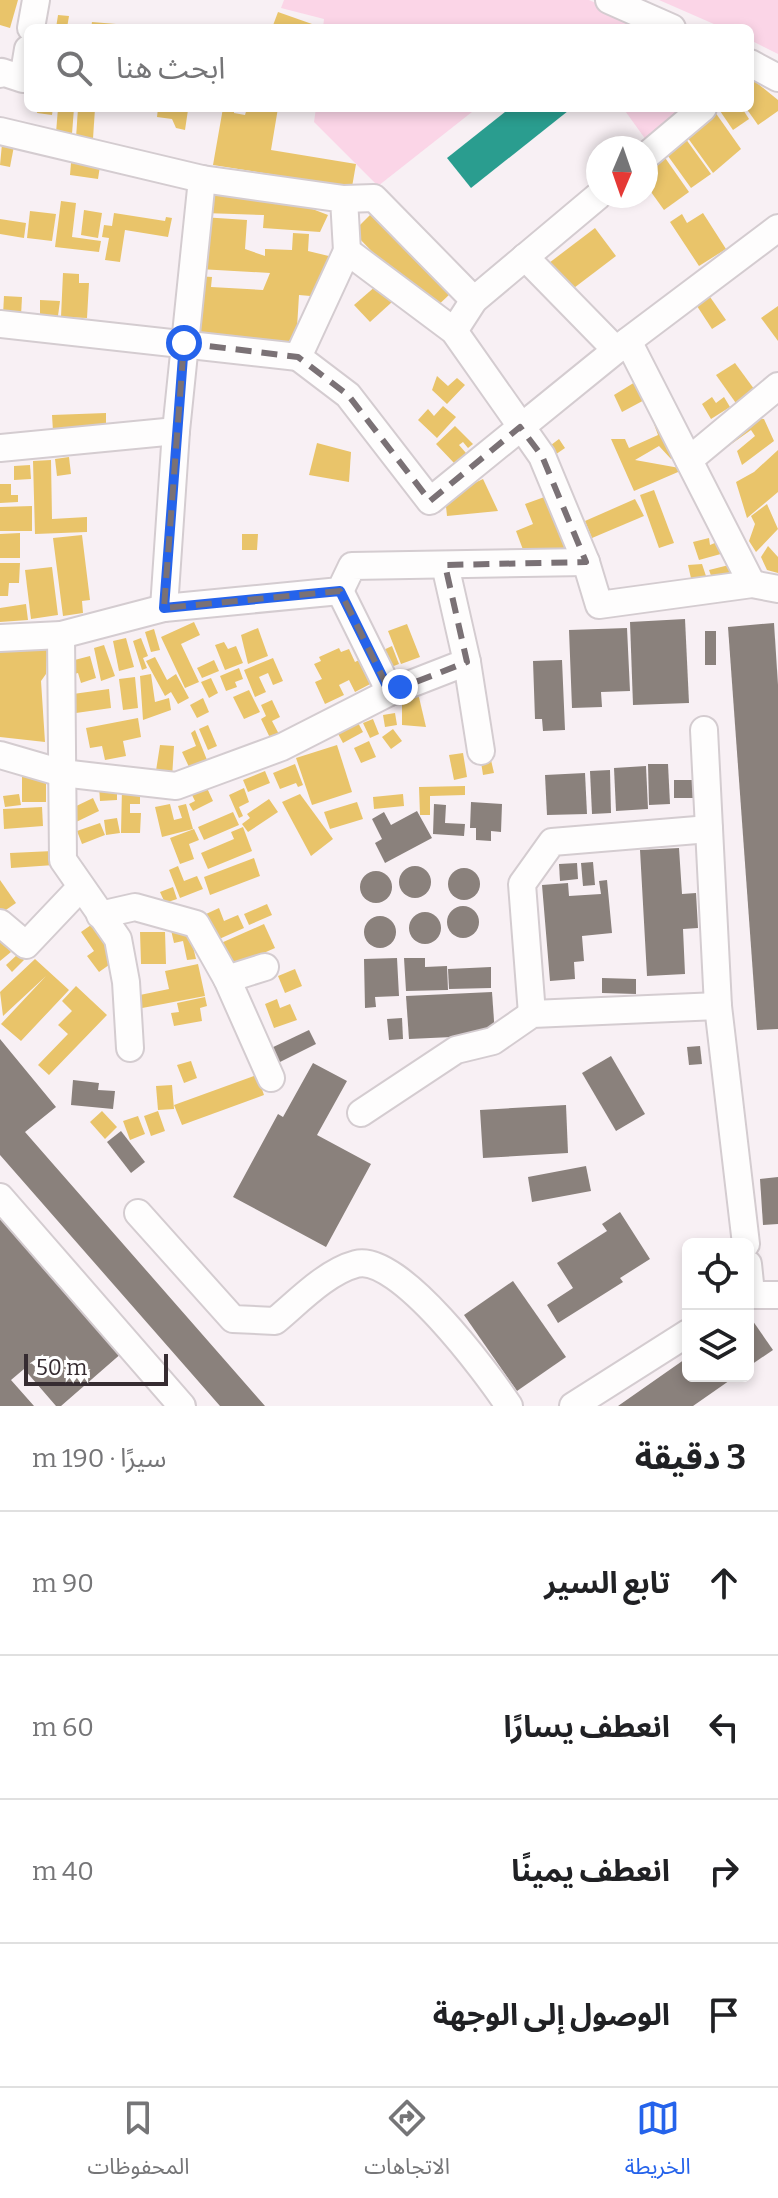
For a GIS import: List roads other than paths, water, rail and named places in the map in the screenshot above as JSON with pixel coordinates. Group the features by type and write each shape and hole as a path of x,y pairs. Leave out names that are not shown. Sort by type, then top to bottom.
{"street":[{"path":"32,24 36,0"},
{"path":"609,0 663,24"},
{"path":"754,67 778,78"},
{"path":"1,72 23,79 24,73"},
{"path":"658,146 698,112"},
{"path":"0,131 202,179 344,199 374,198 474,300"},
{"path":"164,608 176,431 202,179"},
{"path":"298,357 347,251 344,199"},
{"path":"454,331 474,300 586,206"},
{"path":"0,324 298,357 348,395 430,501 622,345 778,228"},
{"path":"347,251 454,331 542,456 586,562 599,605 752,584 778,589"},
{"path":"525,257 622,345 689,460 752,584"},
{"path":"689,460 778,386"},
{"path":"0,448 176,431"},
{"path":"340,591 352,566 586,562"},
{"path":"445,565 467,662 481,751"},
{"path":"0,638 61,635 164,608 340,591"},
{"path":"340,591 390,692"},
{"path":"61,635 63,860 118,939 126,982 130,1048"},
{"path":"0,755 62,773 176,786 282,747 390,692 467,662"},
{"path":"704,730 718,1006 745,1238"},
{"path":"532,1014 522,884 552,842 709,829"},
{"path":"0,923 26,945 80,888"},
{"path":"100,915 135,907 196,924 227,979 271,1078"},
{"path":"227,979 265,967"},
{"path":"361,1113 456,1050 493,1041 532,1014 718,1006"},
{"path":"0,1197 182,1406"},
{"path":"138,1213 233,1319 275,1321 328,1279 357,1263 378,1266 399,1279 437,1316 490,1377 509,1406"},
{"path":"754,1294 778,1295"},
{"path":"573,1406 682,1337"}]}
